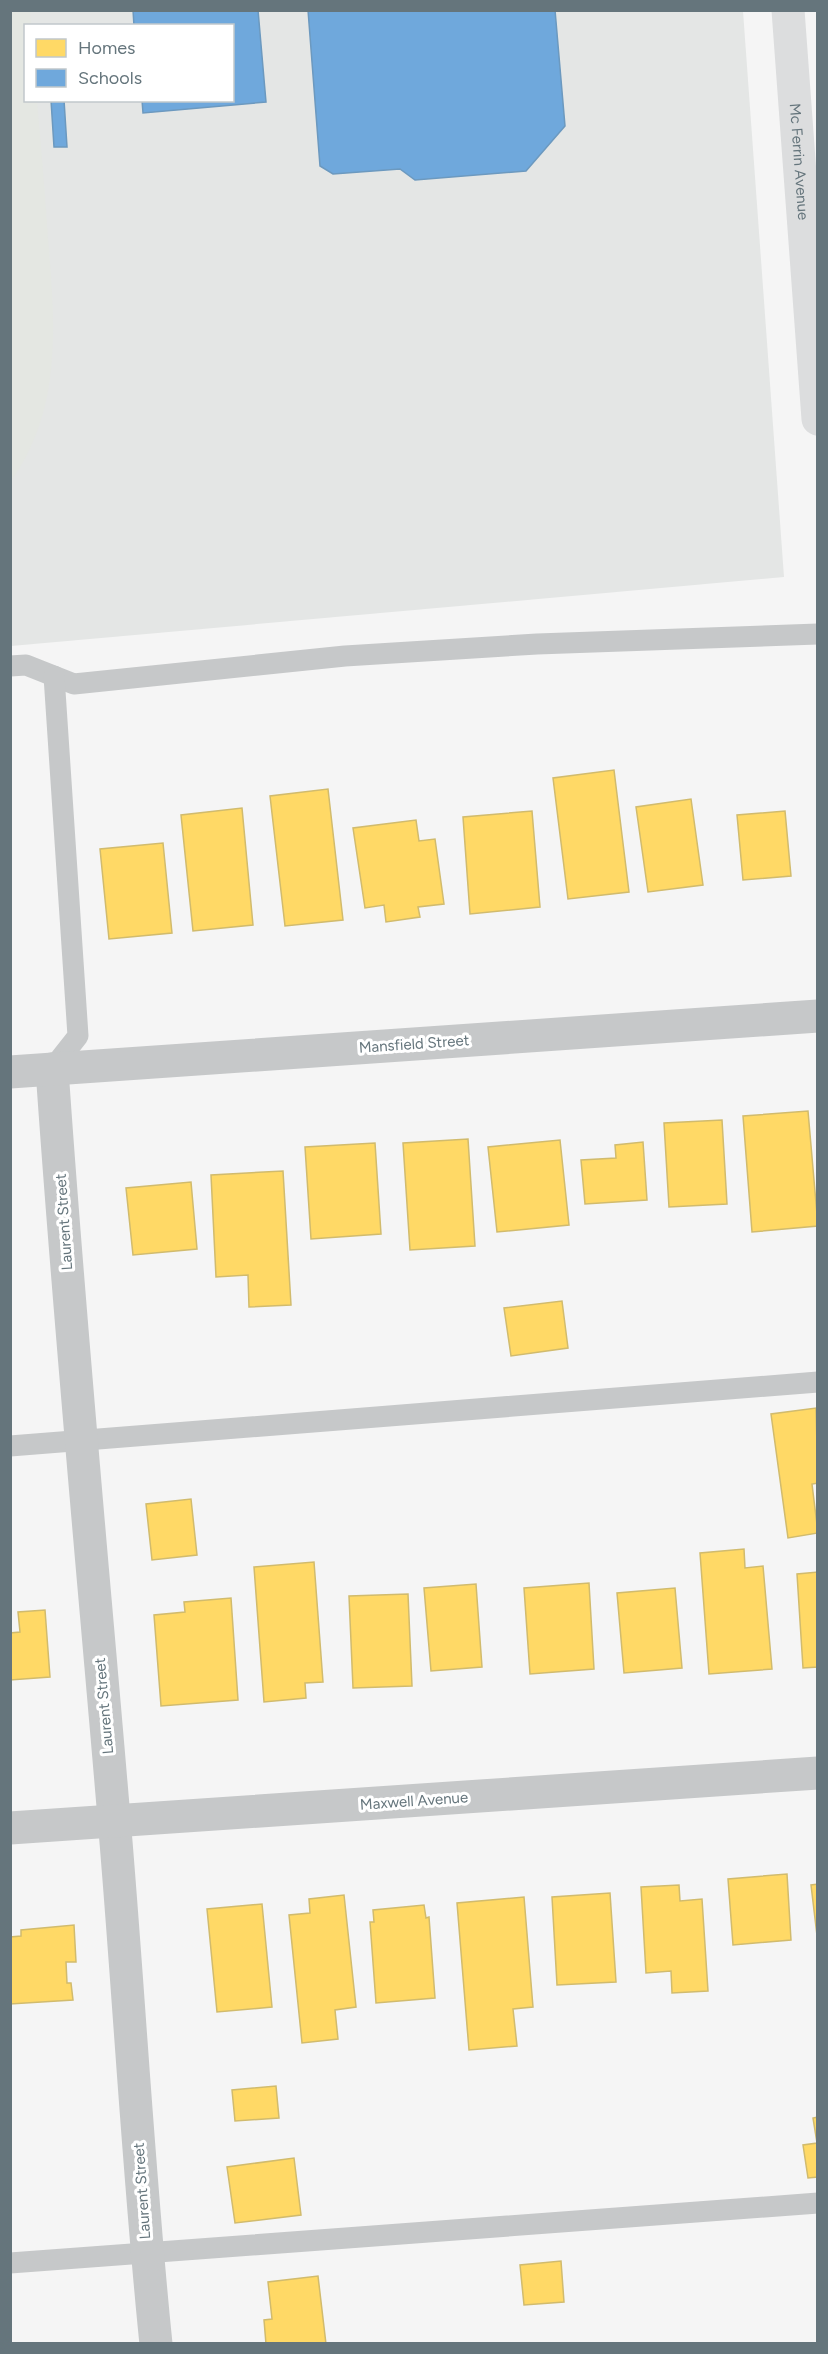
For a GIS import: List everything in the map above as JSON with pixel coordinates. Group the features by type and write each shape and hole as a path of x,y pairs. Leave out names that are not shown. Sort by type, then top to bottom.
{"street":[{"name":"Mc Ferrin Avenue","path":"788,10 818,419"},
{"name":"Mansfield Street","path":"10,1072 818,1016"},
{"name":"Laurent Street","path":"52,1069 156,2343"},
{"name":"Maxwell Avenue","path":"10,1828 818,1773"}],"lane":[{"path":"10,666 26,665 74,684 345,656 537,644 818,634"},
{"path":"52,1069 78,1036 54,676"},
{"path":"10,1446 818,1382"},
{"path":"10,2263 818,2203"}],"shaded area":[{"path":"30,10 31,24 24,24 24,102 37,102 51,270 53,333 52,364 40,424 28,453 11,481 10,11"},
{"path":"11,11 743,11 784,577 11,646"}],"building: Homes":[{"path":"614,770 629,892 568,899 553,778"},
{"path":"328,789 343,920 285,926 270,796"},
{"path":"691,799 703,885 648,892 636,807"},
{"path":"242,808 253,925 193,931 181,815"},
{"path":"532,811 540,907 470,914 463,817"},
{"path":"785,811 791,876 743,880 737,815"},
{"path":"416,820 419,841 435,839 444,904 418,907 420,917 386,922 384,905 365,908 353,828"},
{"path":"163,843 172,933 109,939 100,849"},
{"path":"808,1111 818,1226 752,1232 743,1116"},
{"path":"722,1120 727,1204 669,1207 664,1123"},
{"path":"468,1139 475,1246 410,1250 403,1143"},
{"path":"560,1140 569,1225 497,1232 488,1147"},
{"path":"643,1142 647,1200 585,1204 581,1160 616,1158 615,1145"},
{"path":"375,1143 381,1234 311,1239 305,1147"},
{"path":"283,1171 291,1305 249,1307 248,1275 216,1277 211,1175"},
{"path":"191,1182 197,1249 133,1255 126,1188"},
{"path":"562,1301 568,1348 511,1356 504,1308"},
{"path":"816,1408 818,1483 812,1484 818,1533 788,1538 771,1414"},
{"path":"191,1499 197,1555 152,1560 146,1504"},
{"path":"744,1549 745,1568 763,1566 772,1669 709,1674 700,1553"},
{"path":"314,1562 323,1682 305,1683 306,1698 264,1702 254,1567"},
{"path":"818,1572 818,1667 803,1668 797,1574"},
{"path":"589,1583 594,1669 530,1674 524,1588"},
{"path":"476,1584 482,1667 431,1671 424,1588"},
{"path":"675,1588 682,1668 624,1673 617,1593"},
{"path":"408,1594 412,1686 353,1688 349,1596"},
{"path":"231,1598 238,1700 161,1706 154,1615 185,1612 184,1602"},
{"path":"45,1610 50,1677 10,1680 10,1633 20,1632 18,1612"},
{"path":"787,1874 791,1940 733,1945 728,1879"},
{"path":"818,1884 818,1944 811,1885"},
{"path":"679,1885 680,1901 702,1899 708,1991 672,1993 671,1971 646,1973 641,1887"},
{"path":"610,1893 616,1982 557,1985 552,1897"},
{"path":"344,1895 356,2007 335,2010 338,2039 302,2043 289,1915 310,1913 309,1899"},
{"path":"524,1897 533,2007 513,2009 517,2046 469,2050 457,1903"},
{"path":"262,1904 272,2007 217,2012 207,1909"},
{"path":"424,1905 426,1918 429,1917 435,1998 376,2003 370,1922 374,1922 373,1910"},
{"path":"74,1925 76,1962 66,1962 67,1983 71,1983 73,2000 10,2004 10,1937 21,1936 21,1930"},
{"path":"276,2086 279,2118 235,2121 232,2090"},
{"path":"818,2117 818,2177 808,2178 803,2145 817,2143 813,2118"},
{"path":"294,2158 301,2215 235,2223 227,2167"},
{"path":"561,2261 564,2302 524,2305 520,2265"},
{"path":"318,2276 326,2344 266,2344 264,2320 272,2319 268,2282"}],"building: Schools":[{"path":"133,10 258,10 266,102 143,113 142,102 234,102 234,24 134,24"},
{"path":"308,10 555,10 565,126 526,171 415,180 400,169 333,174 320,166"},
{"path":"51,102 64,102 67,147 54,147"}]}
